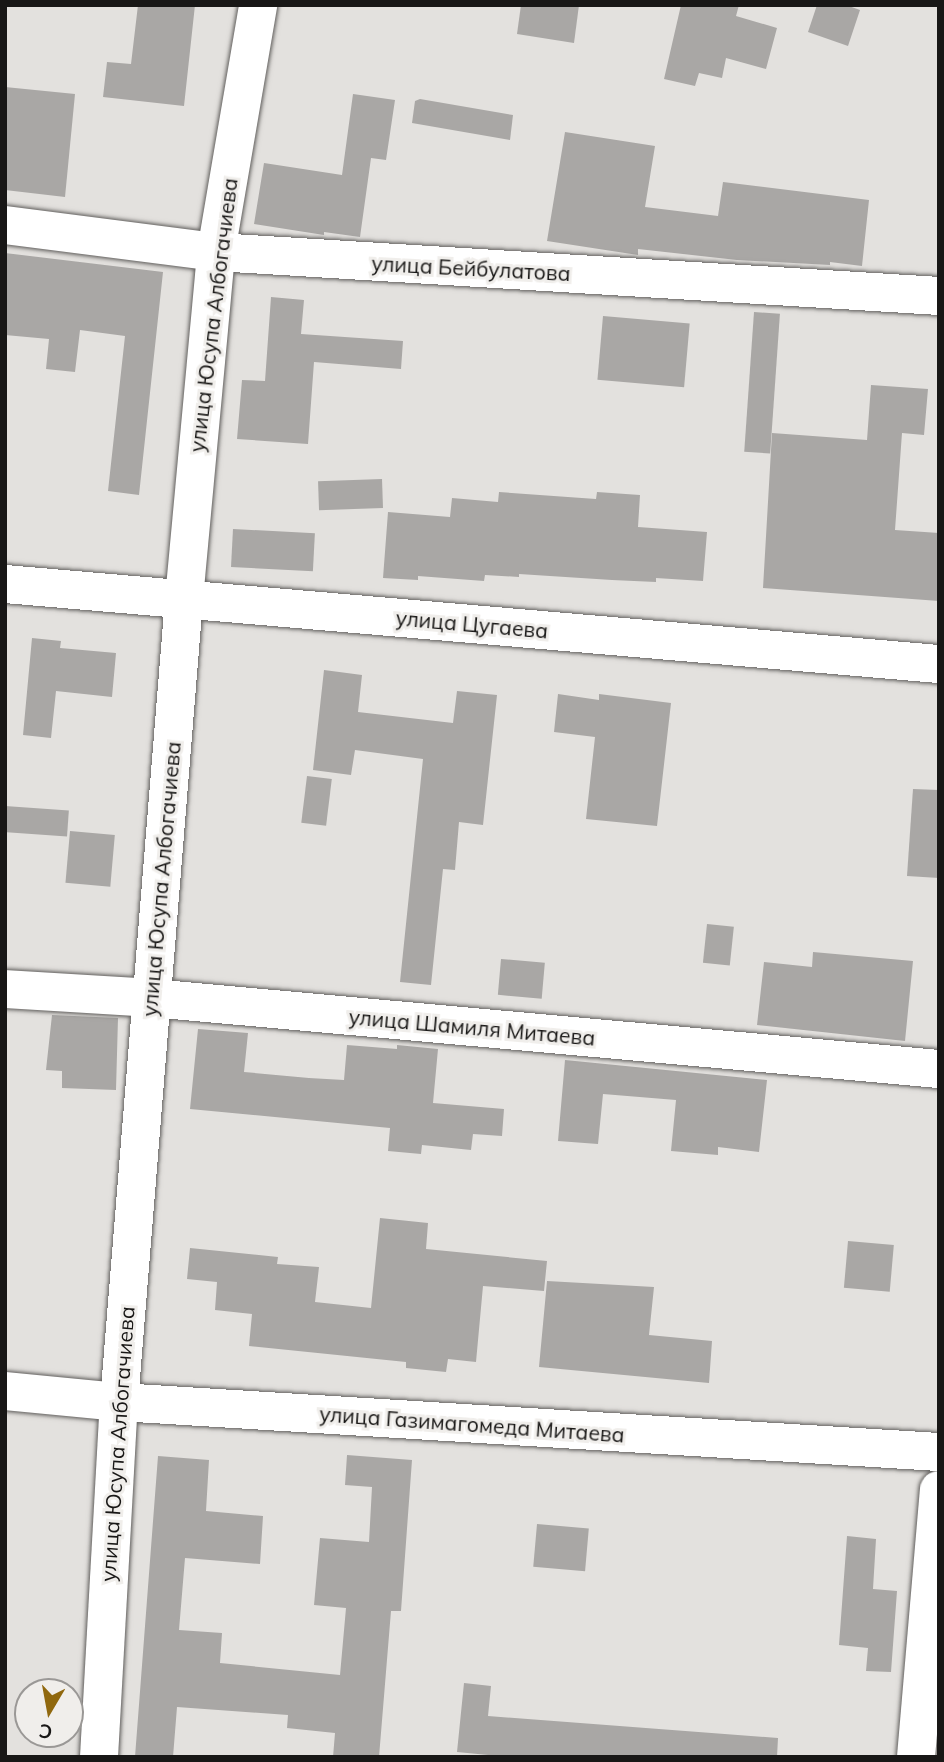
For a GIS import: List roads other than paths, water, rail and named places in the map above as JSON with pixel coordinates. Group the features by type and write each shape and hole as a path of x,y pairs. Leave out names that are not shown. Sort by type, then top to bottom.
{"street":[{"name":"улица Юсупа Албогачиева","path":"99,1757 119,1402 184,599 216,252 258,5"},
{"name":"улица Бейбулатова","path":"5,225 216,252 939,296"},
{"name":"улица Цугаева","path":"5,584 939,664"},
{"name":"улица Шамиля Митаева","path":"5,989 151,998 939,1069"},
{"name":"улица Газимагомеда Митаева","path":"5,1391 119,1402 939,1452"},
{"path":"916,1757 939,1489"}]}
